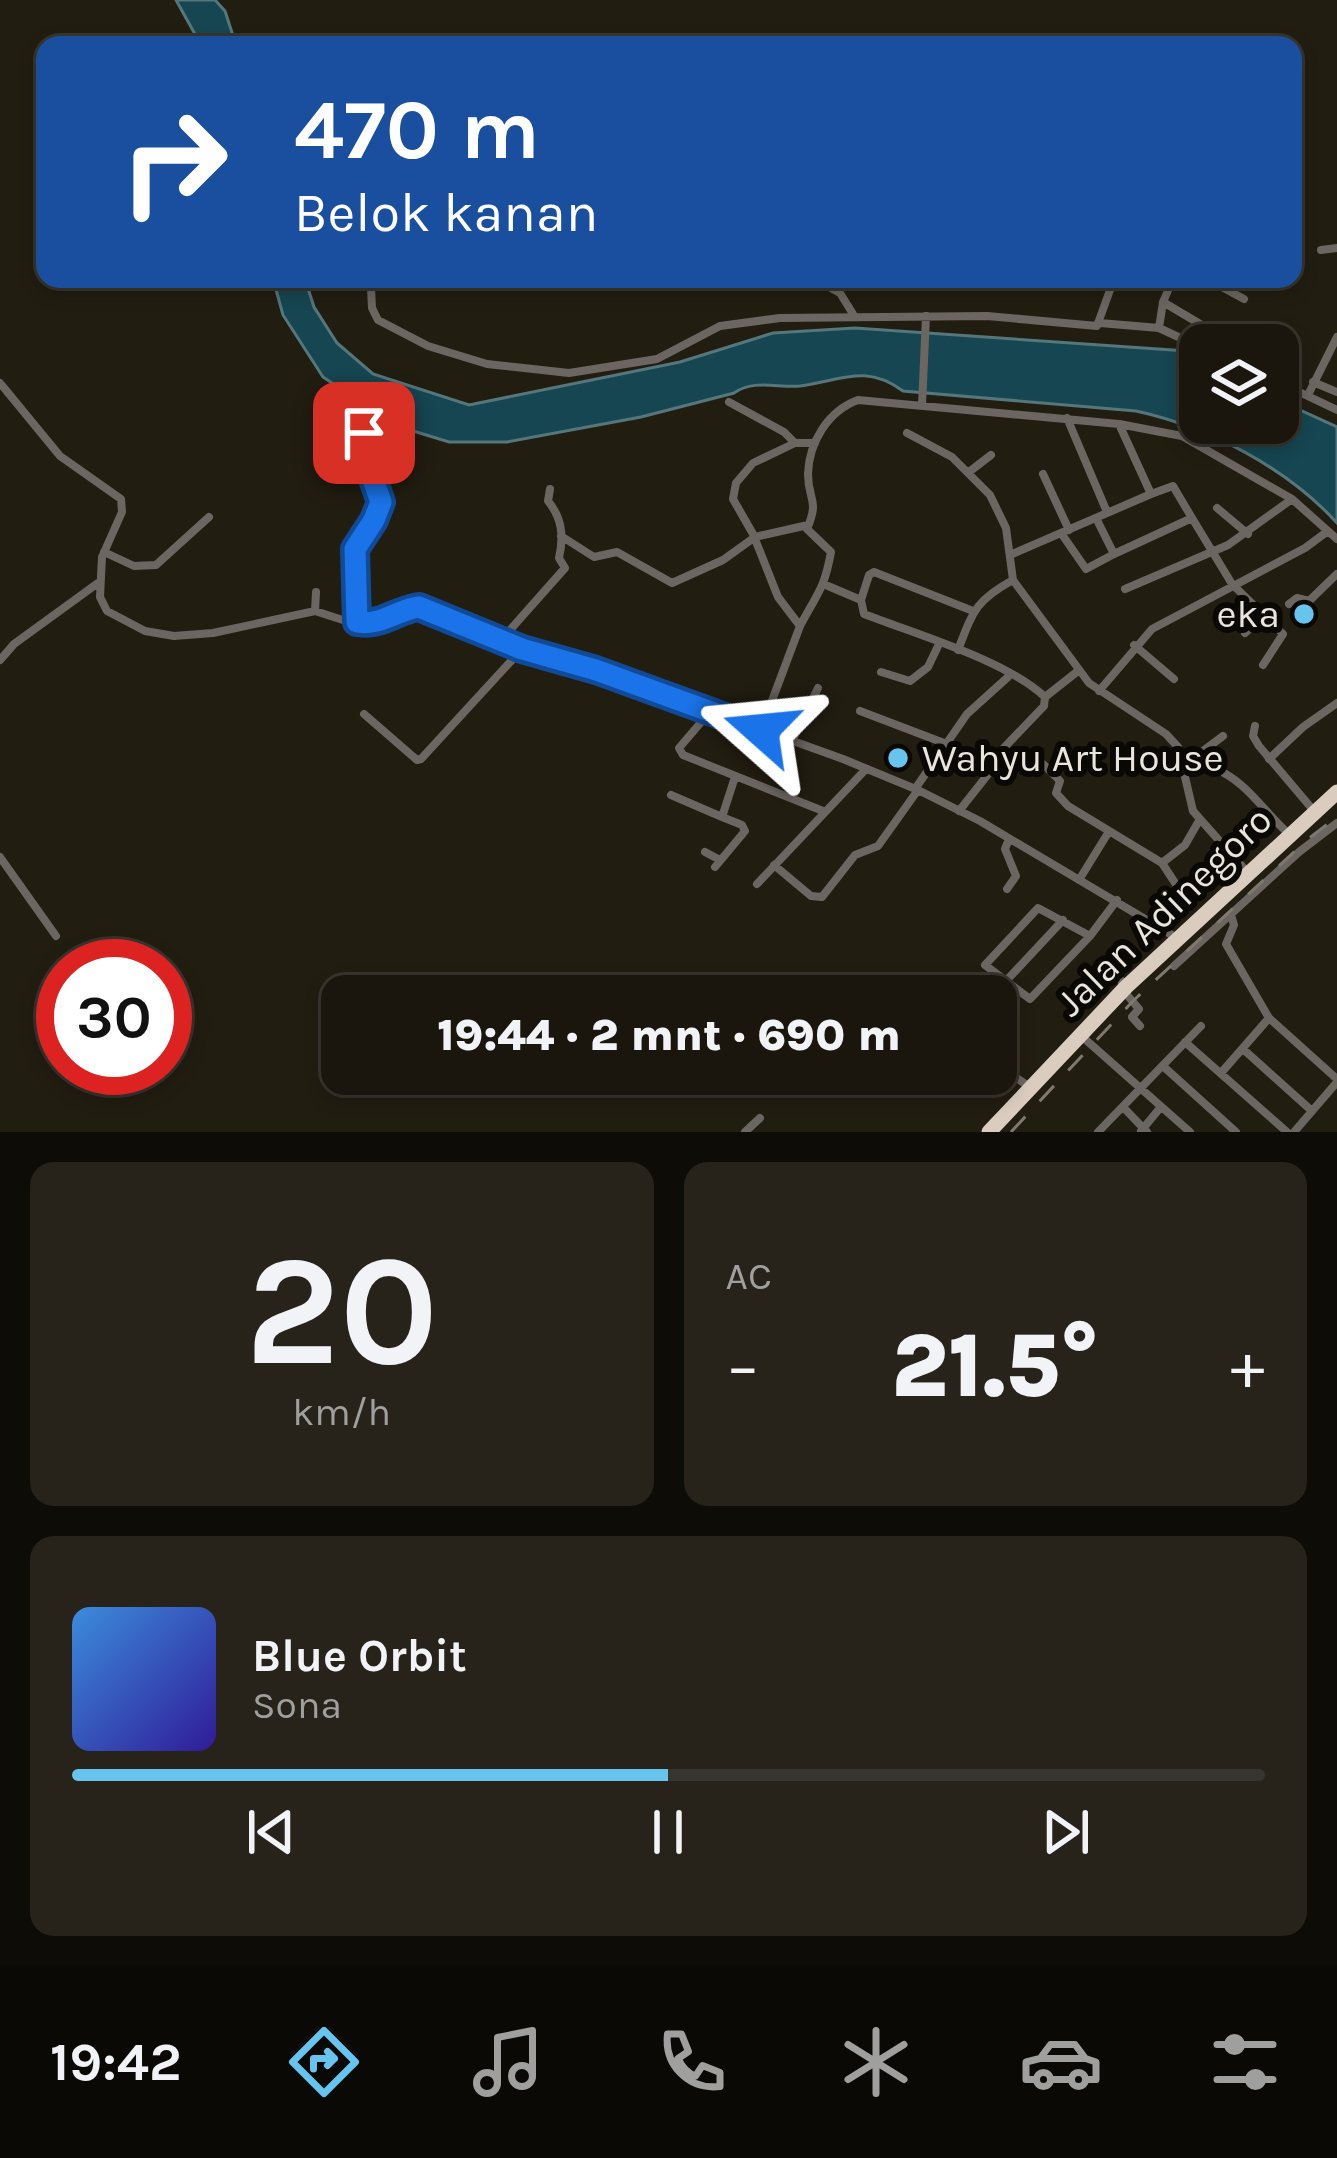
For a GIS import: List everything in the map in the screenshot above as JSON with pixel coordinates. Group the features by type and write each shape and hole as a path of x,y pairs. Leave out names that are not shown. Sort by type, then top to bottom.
{"highway":[{"name":"Jalan Adinegoro","path":"989,1132 1177,938 1337,792"},
{"name":"Jalan Adinegoro","path":"1002,1132 1127,991 1240,899 1337,806"}],"street":[{"path":"1321,250 1337,248"},
{"path":"371,288 378,320 428,346 487,364 569,374 657,359 721,326 853,314 926,319 987,316 1091,326 1100,322 1159,328 1179,337"},
{"path":"831,288 840,293 853,314"},
{"path":"1100,322 1110,288"},
{"path":"1159,328 1169,288"},
{"path":"1224,288 1244,299"},
{"path":"1163,302 1200,324"},
{"path":"922,403 926,319"},
{"path":"1308,395 1337,337"},
{"path":"1313,382 1337,392"},
{"path":"0,383 60,456 121,499 122,512 104,552 100,596 107,611 135,627 174,636 213,633 315,611 374,624 405,608 419,607 522,649 596,670 916,790 1009,838 1177,938"},
{"path":"1299,391 1337,410"},
{"path":"761,730 800,626 828,586 831,551 808,533 815,508 808,472 815,443 834,414 858,400 1066,418 1182,436 1292,499 1337,539"},
{"path":"729,402 795,443"},
{"path":"357,622 355,549 381,502 362,446 367,414"},
{"path":"1066,418 1107,512"},
{"path":"1119,424 1150,494"},
{"path":"907,434 969,472 999,511 1013,580 1054,631 1078,671 1178,747 1193,811 1248,873"},
{"path":"800,626 778,597 754,537 734,504 736,483 753,463 795,443 815,443"},
{"path":"969,472 991,455"},
{"path":"1043,474 1065,532 1086,569 1192,518"},
{"path":"1010,555 1173,486 1232,584 1283,634 1263,665"},
{"path":"502,639 563,570 559,557 564,542 559,515 548,501 550,489"},
{"path":"1125,589 1248,534 1292,499"},
{"path":"1217,508 1248,534"},
{"path":"104,552 134,566 156,565 208,518"},
{"path":"1096,518 1114,554"},
{"path":"561,536 594,557 621,553 672,583 723,560 754,537 808,525"},
{"path":"1099,691 1152,629 1305,548 1328,531"},
{"path":"974,610 874,572 861,600 864,614 1019,678 1045,698"},
{"path":"1289,604 1297,598 1315,598 1337,574"},
{"path":"958,650 974,610 986,595 1013,580"},
{"path":"0,659 99,582"},
{"path":"828,586 861,600"},
{"path":"315,611 316,592"},
{"path":"1245,634 1262,616"},
{"path":"881,672 910,681 928,667 939,644"},
{"path":"1134,645 1174,680"},
{"path":"364,714 421,759 522,649"},
{"path":"959,811 998,754 1044,706 1045,698 1078,671"},
{"path":"774,865 811,896 823,897 855,855 878,846 944,743 967,714 1008,677"},
{"path":"792,741 818,688"},
{"path":"1269,759 1337,704"},
{"path":"860,711 944,743"},
{"path":"709,713 680,752 823,811"},
{"path":"1255,726 1253,736 1269,759 1315,812"},
{"path":"1183,766 1223,736"},
{"path":"1043,764 1060,781 1055,793 1059,798 1162,863 1181,892"},
{"path":"757,884 866,769"},
{"path":"1224,773 1248,787 1254,802 1290,835"},
{"path":"722,817 735,777"},
{"path":"671,795 746,829 717,863 705,852"},
{"path":"1162,863 1185,845 1200,819"},
{"path":"1174,966 1231,915 1240,899 1337,824"},
{"path":"1079,880 1108,833"},
{"path":"1007,889 1016,876 1005,849 1009,838"},
{"path":"0,857 56,936"},
{"path":"1017,989 1030,999 1117,901"},
{"path":"999,975 985,964 1038,908 1090,936"},
{"path":"1185,1042 1290,1132 1337,1081 1269,1018 1226,944 1234,925 1231,915"},
{"path":"1012,975 1063,920"},
{"path":"1111,966 1139,1009 1132,1017 1140,1026"},
{"path":"1221,1073 1269,1018"},
{"path":"1098,1132 1201,1026"},
{"path":"1087,1040 1190,1132"},
{"path":"1243,1049 1312,1111"},
{"path":"1163,1067 1236,1132"},
{"path":"1017,1078 1031,1088"},
{"path":"1124,1108 1143,1131 1160,1108"},
{"path":"746,1132 760,1118"}],"water":[{"path":"176,0 215,0 225,11 233,36 196,36"},
{"path":"276,288 308,288 337,343 373,374 469,405 680,362 773,333 855,328 1179,350 1179,424 1136,411 903,391 864,376 800,386 749,386 641,417 507,442 449,442 410,430 323,377 283,315"},
{"path":"1299,410 1337,427 1337,523 1295,485 1228,444 1299,444"}],"railway":[{"path":"1011,1132 1133,1001 1337,817"}],"place":[{"name":"eka","path":"1304,614"},
{"name":"Wahyu Art House","path":"898,758"}],"route":[{"path":"364,433 363,451 381,502 353,557 357,622 374,624 405,608 419,607 522,649 596,670 761,730"}]}
